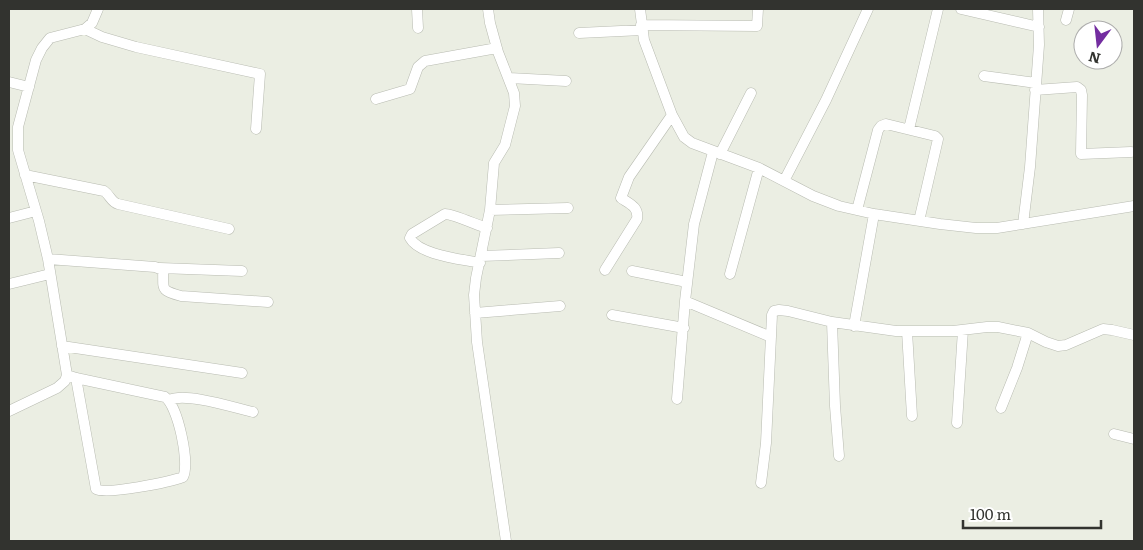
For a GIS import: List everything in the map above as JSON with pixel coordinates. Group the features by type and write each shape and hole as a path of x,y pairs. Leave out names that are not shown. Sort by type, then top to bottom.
{"street":[{"path":"9,411 57,388 71,377 165,397 170,400 176,415 185,463 184,477 116,490 99,491 96,489 71,377 62,346 48,259 36,211 20,163 14,128 29,87 36,60 42,48 50,38 85,29 92,23 98,9"},
{"path":"416,9 418,28"},
{"path":"488,9 497,48 514,93 515,106 505,144 494,163 490,210 474,295 490,435 506,541"},
{"path":"640,9 642,27 672,115 684,137 692,143 759,168 839,206 874,214 976,228 997,228 1134,206"},
{"path":"579,33 642,27 758,26 758,9"},
{"path":"784,181 826,100 868,9"},
{"path":"909,129 938,9"},
{"path":"961,9 1039,27"},
{"path":"1023,224 1030,167 1036,87 1038,9"},
{"path":"1066,20 1069,9"},
{"path":"85,29 102,37 136,47 260,74 256,129"},
{"path":"376,99 410,89 418,67 425,61 497,48"},
{"path":"984,76 1036,87 1078,87 1082,95 1081,154 1131,152"},
{"path":"509,78 566,81"},
{"path":"9,82 29,87"},
{"path":"677,399 685,301 694,224 716,153 751,93"},
{"path":"605,270 637,219 636,207 621,198 630,178 672,115"},
{"path":"857,210 878,130 886,124 935,136 938,139 918,221"},
{"path":"9,165 20,163"},
{"path":"730,274 759,168"},
{"path":"25,175 104,191 112,201 118,204 229,229"},
{"path":"490,210 568,208"},
{"path":"9,218 36,211"},
{"path":"487,228 450,214 445,214 412,234 410,238 412,242 435,254 480,259 559,253"},
{"path":"854,326 874,214"},
{"path":"48,259 160,268 242,271"},
{"path":"160,268 163,270 164,289 180,296 268,302"},
{"path":"632,270 687,282"},
{"path":"9,284 50,274"},
{"path":"685,301 771,336"},
{"path":"475,313 560,306"},
{"path":"761,483 766,443 772,315 774,311 779,310 854,326 907,332 998,327 1028,333 1058,346 1066,345 1102,329 1134,335"},
{"path":"612,314 684,328"},
{"path":"832,322 839,456"},
{"path":"957,423 964,330"},
{"path":"907,332 912,416"},
{"path":"1001,408 1028,333"},
{"path":"62,346 242,373"},
{"path":"170,400 180,397 196,399 253,412"},
{"path":"1114,434 1134,440"}]}
